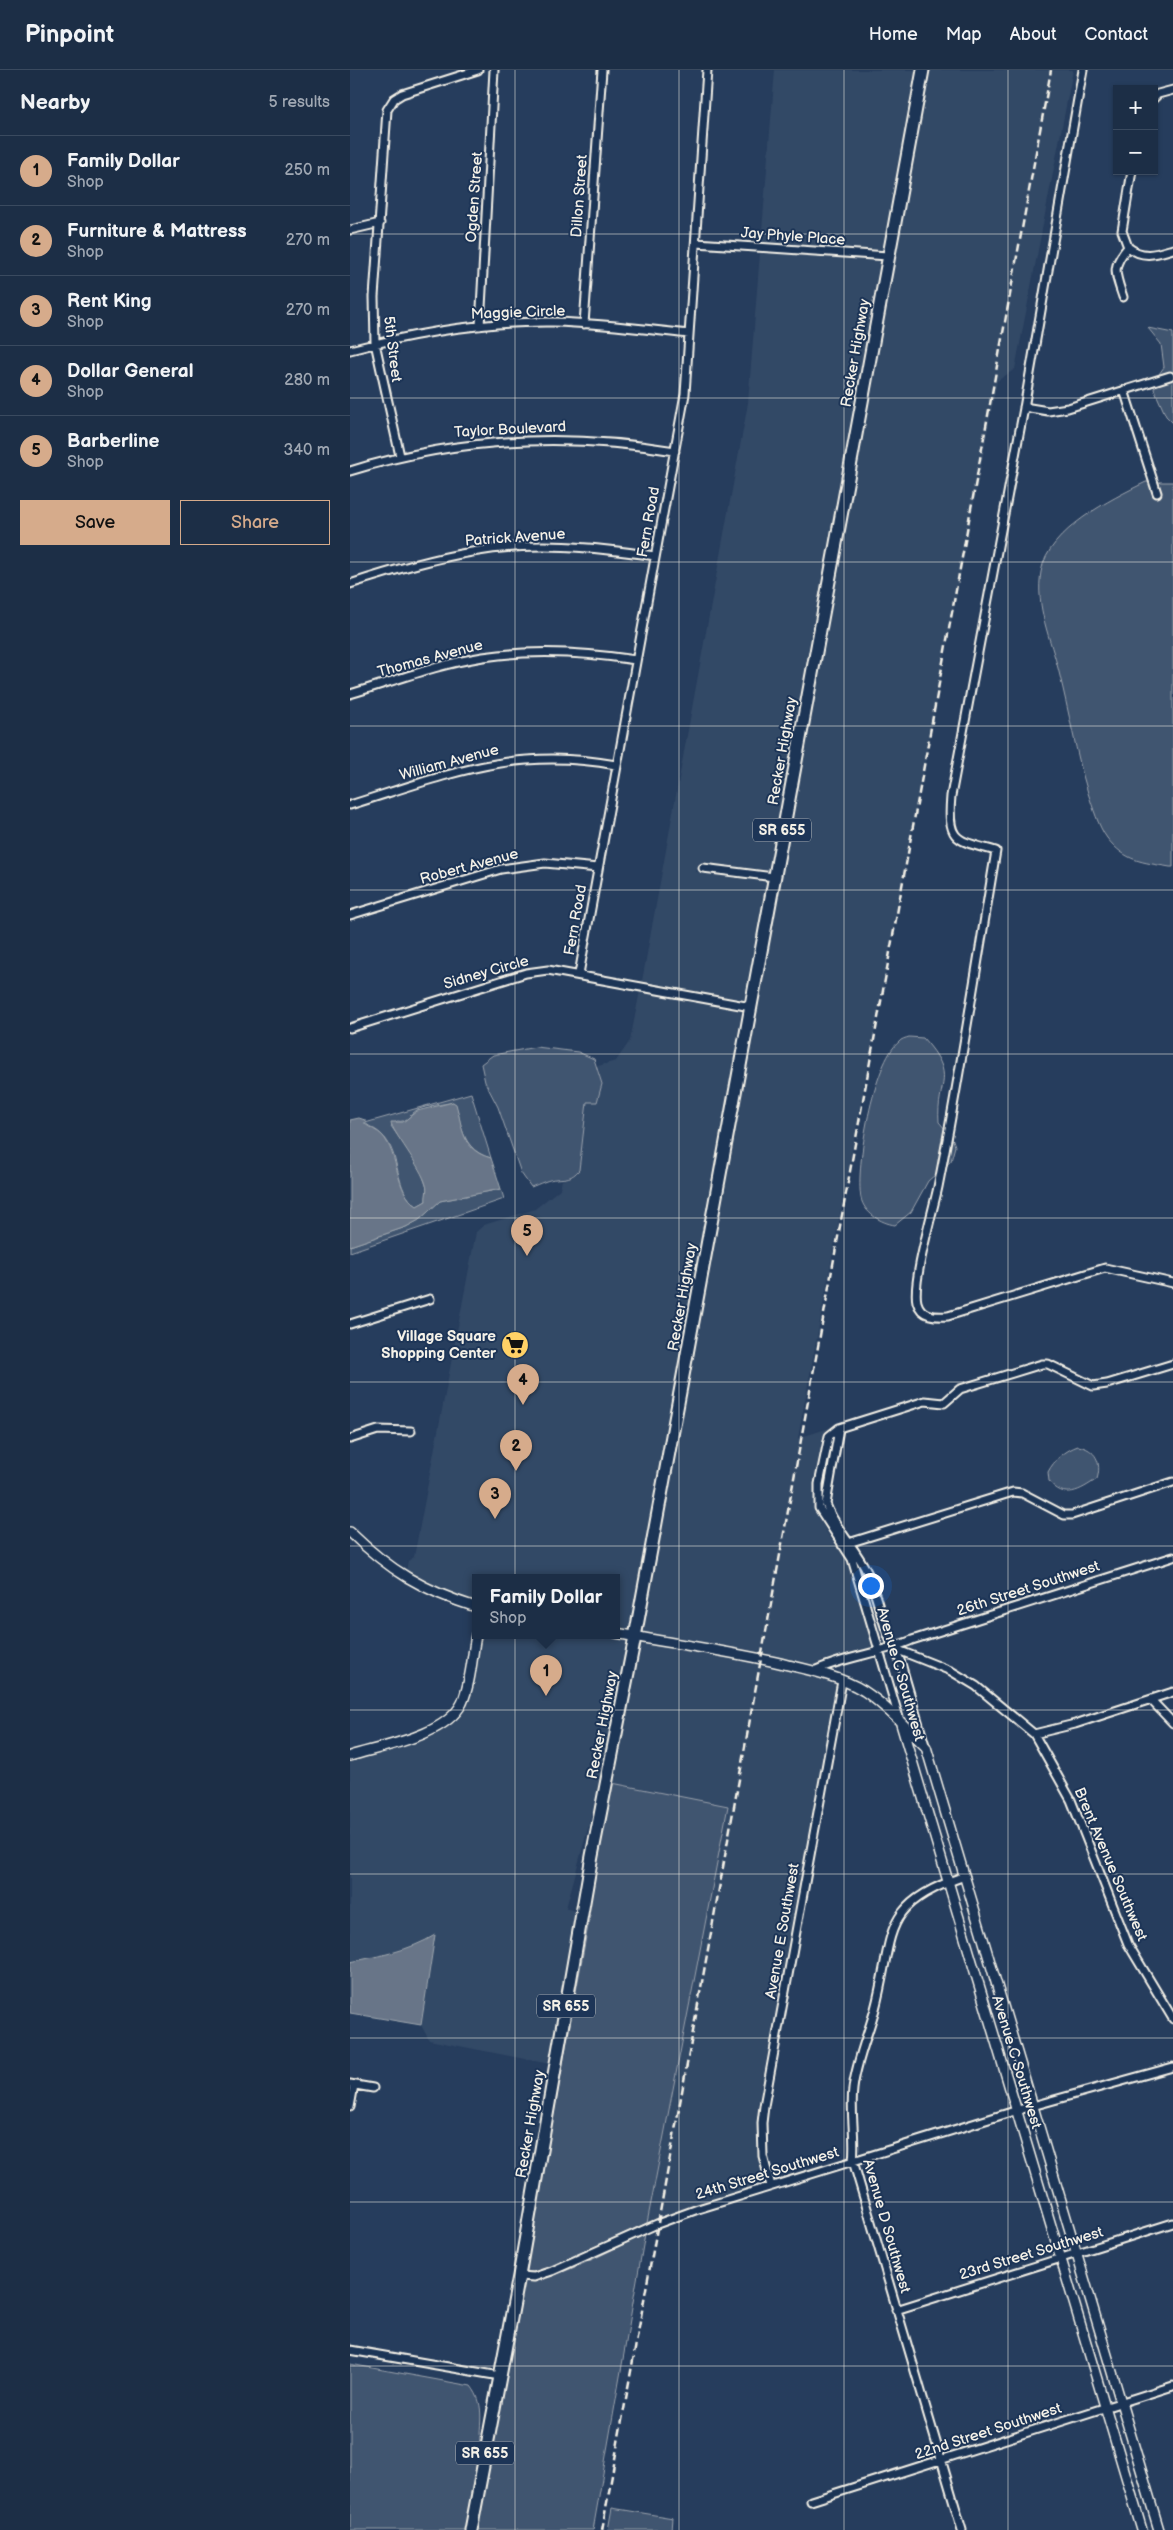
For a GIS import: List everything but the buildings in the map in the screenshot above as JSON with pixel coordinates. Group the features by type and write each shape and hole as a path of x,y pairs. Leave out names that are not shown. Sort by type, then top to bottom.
{"main road":[{"name":"Recker Highway","path":"471,2530 519,2276 592,1856 635,1637 923,70"}],"street":[{"name":"5th Street","path":"400,456 375,343 374,296 387,110 397,97 478,70"},
{"name":"Ogden Street","path":"480,326 494,70"},
{"name":"Dillon Street","path":"584,324 602,70"},
{"name":"Fern Road","path":"580,974 616,764 685,394 707,70"},
{"path":"1083,70 1024,407 951,796 949,820 953,833 963,842 996,851 938,1186 917,1283 917,1303 924,1312 934,1318 948,1316 1105,1268 1173,1284"},
{"path":"1158,94 1173,90"},
{"path":"1131,175 1122,231 1128,247 1139,254 1152,256 1173,249"},
{"path":"350,230 380,222"},
{"name":"Jay Phyle Place","path":"696,244 888,256"},
{"path":"1123,297 1116,267 1118,260 1128,247"},
{"name":"Maggie Circle","path":"350,350 375,343 480,326 552,322 690,334"},
{"path":"1024,407 1048,411 1068,408 1170,376"},
{"path":"1124,390 1157,493"},
{"name":"Taylor Boulevard","path":"350,471 400,456 450,446 529,439 596,441 675,451"},
{"name":"Patrick Avenue","path":"350,584 430,560 494,549 546,546 591,547 655,556"},
{"name":"Thomas Avenue","path":"350,694 420,672 483,657 562,652 636,660"},
{"name":"William Avenue","path":"350,805 450,774 507,761 566,758 616,764"},
{"name":"Robert Avenue","path":"350,915 480,874 522,865 546,863 598,868"},
{"path":"703,868 774,877"},
{"name":"Sidney Circle","path":"350,1028 526,973 548,970 580,974 751,1007"},
{"path":"350,1324 430,1299"},
{"path":"839,1428 925,1401 944,1403 960,1389 1042,1364 1048,1364 1093,1386 1107,1384 1173,1364"},
{"name":"Avenue C Southwest","path":"839,1428 826,1504 829,1514 850,1542 867,1573 893,1648 900,1660 1159,2530"},
{"name":"Avenue C Southwest","path":"839,1428 829,1436 819,1484 818,1508 852,1559 1142,2530"},
{"path":"350,1439 378,1430 411,1431"},
{"path":"842,1545 1013,1492 1022,1494 1064,1516 1173,1482"},
{"path":"350,1532 401,1575 444,1597 472,1606"},
{"name":"26th Street Southwest","path":"893,1648 912,1640 1173,1557"},
{"path":"620,1634 724,1650 814,1671 842,1681 862,1690 880,1702 926,1747"},
{"path":"350,1756 419,1735 446,1722 461,1704 475,1639"},
{"path":"814,1671 826,1665 893,1648"},
{"name":"Brent Avenue Southwest","path":"893,1648 951,1671 976,1686 1034,1734 1071,1800 1128,1944 1173,2019"},
{"name":"Avenue E Southwest","path":"771,2186 763,2156 762,2123 764,2106 842,1681"},
{"path":"1034,1734 1173,1692"},
{"path":"1151,1700 1173,1723"},
{"name":"Avenue D Southwest","path":"962,2530 853,2161 855,2149 851,2112 853,2085 875,2008 890,1934 896,1920 908,1906 934,1887 965,1876"},
{"name":"24th Street Southwest","path":"519,2276 534,2277 552,2271 666,2221 771,2186 1018,2110 1173,2067"},
{"path":"350,2107 352,2084 374,2088"},
{"name":"23rd Street Southwest","path":"896,2310 1173,2223"},
{"path":"350,2350 500,2376"},
{"name":"22nd Street Southwest","path":"812,2501 1173,2386"}],"shaded area":[{"path":"775,70 917,70 884,251 761,243"},
{"path":"928,70 1073,70 1015,369 997,381 798,1438 833,1427 824,1436 814,1483 813,1508 827,1533 847,1561 874,1648 825,1660 814,1666 725,1645 641,1633"},
{"path":"760,253 882,260 769,872 699,863 696,872 768,882 746,1001 642,981 748,403"},
{"path":"1148,328 1173,333 1173,423 1166,416 1154,389 1157,377 1164,367 1161,344"},
{"path":"1146,482 1173,482 1173,867 1135,860 1114,846 1101,828 1088,793 1076,748 1040,597 1041,572 1046,557 1055,543 1068,530 1099,507"},
{"path":"640,991 745,1011 630,1631 620,1629 620,1574 472,1574 472,1601 447,1593 406,1572 408,1561 414,1557 476,1232 484,1225 535,1209 560,1189 562,1180 573,1177 583,1139 587,1102 592,1102 600,1076 598,1066 616,1061 630,1041"},
{"path":"909,1037 923,1038 940,1062 943,1080 939,1122 952,1137 955,1146 951,1161 928,1181 911,1212 895,1225 884,1222 869,1213 863,1203 860,1183 861,1164 868,1116 874,1091 890,1053 900,1041"},
{"path":"536,1047 578,1052 594,1059 602,1084 597,1102 587,1102 579,1170 569,1178 550,1180 531,1187 521,1173 498,1107 485,1082 481,1064 493,1055"},
{"path":"471,1093 491,1158 479,1153 465,1138 456,1106 453,1102 421,1108 406,1120 397,1121 391,1126 420,1168 427,1188 426,1201 417,1206 404,1191 388,1142 365,1123"},
{"path":"453,1102 456,1104 465,1137 474,1150 491,1158 501,1189 440,1201 419,1220 406,1227 350,1246 350,1120 359,1118 365,1120 365,1124 382,1135 392,1153 404,1192 417,1206 426,1201 426,1185 419,1169 391,1122 403,1122 417,1111"},
{"path":"501,1189 504,1199 350,1252 350,1246 406,1227 419,1220 440,1201"},
{"path":"1078,1446 1089,1450 1096,1458 1099,1468 1097,1479 1073,1492 1061,1491 1049,1481 1048,1472 1061,1456"},
{"path":"480,1639 629,1640 601,1781 566,1908 577,1912 550,2064 429,2040 421,2025 435,1936 421,1944 385,1955 350,1962 350,1761 421,1739 449,1725 466,1704"},
{"path":"639,1642 722,1655 810,1675 836,1684 758,2106 757,2141 765,2183 696,2204 647,2223 728,1806 612,1783"},
{"path":"612,1783 728,1806 647,2223 550,2267 533,2272 525,2272 590,1915 587,1914"},
{"path":"435,1935 421,2025 350,2013 350,1962 404,1949"},
{"path":"645,2234 593,2530 476,2530 523,2281 536,2280 567,2270"},
{"path":"350,2364 471,2386 479,2401 481,2417 480,2451 485,2425 465,2530 350,2530"},
{"path":"612,2508 673,2518 672,2530 608,2530"}],"railway":[{"path":"602,2530 1051,70"}],"place":[{"name":"Barberline","path":"527,1256"},
{"name":"Village Square Shopping Center","path":"515,1345"},
{"name":"Dollar General","path":"523,1405"},
{"name":"Furniture & Mattress","path":"516,1471"},
{"name":"Rent King","path":"495,1519"},
{"name":"Family Dollar","path":"546,1696"}]}
